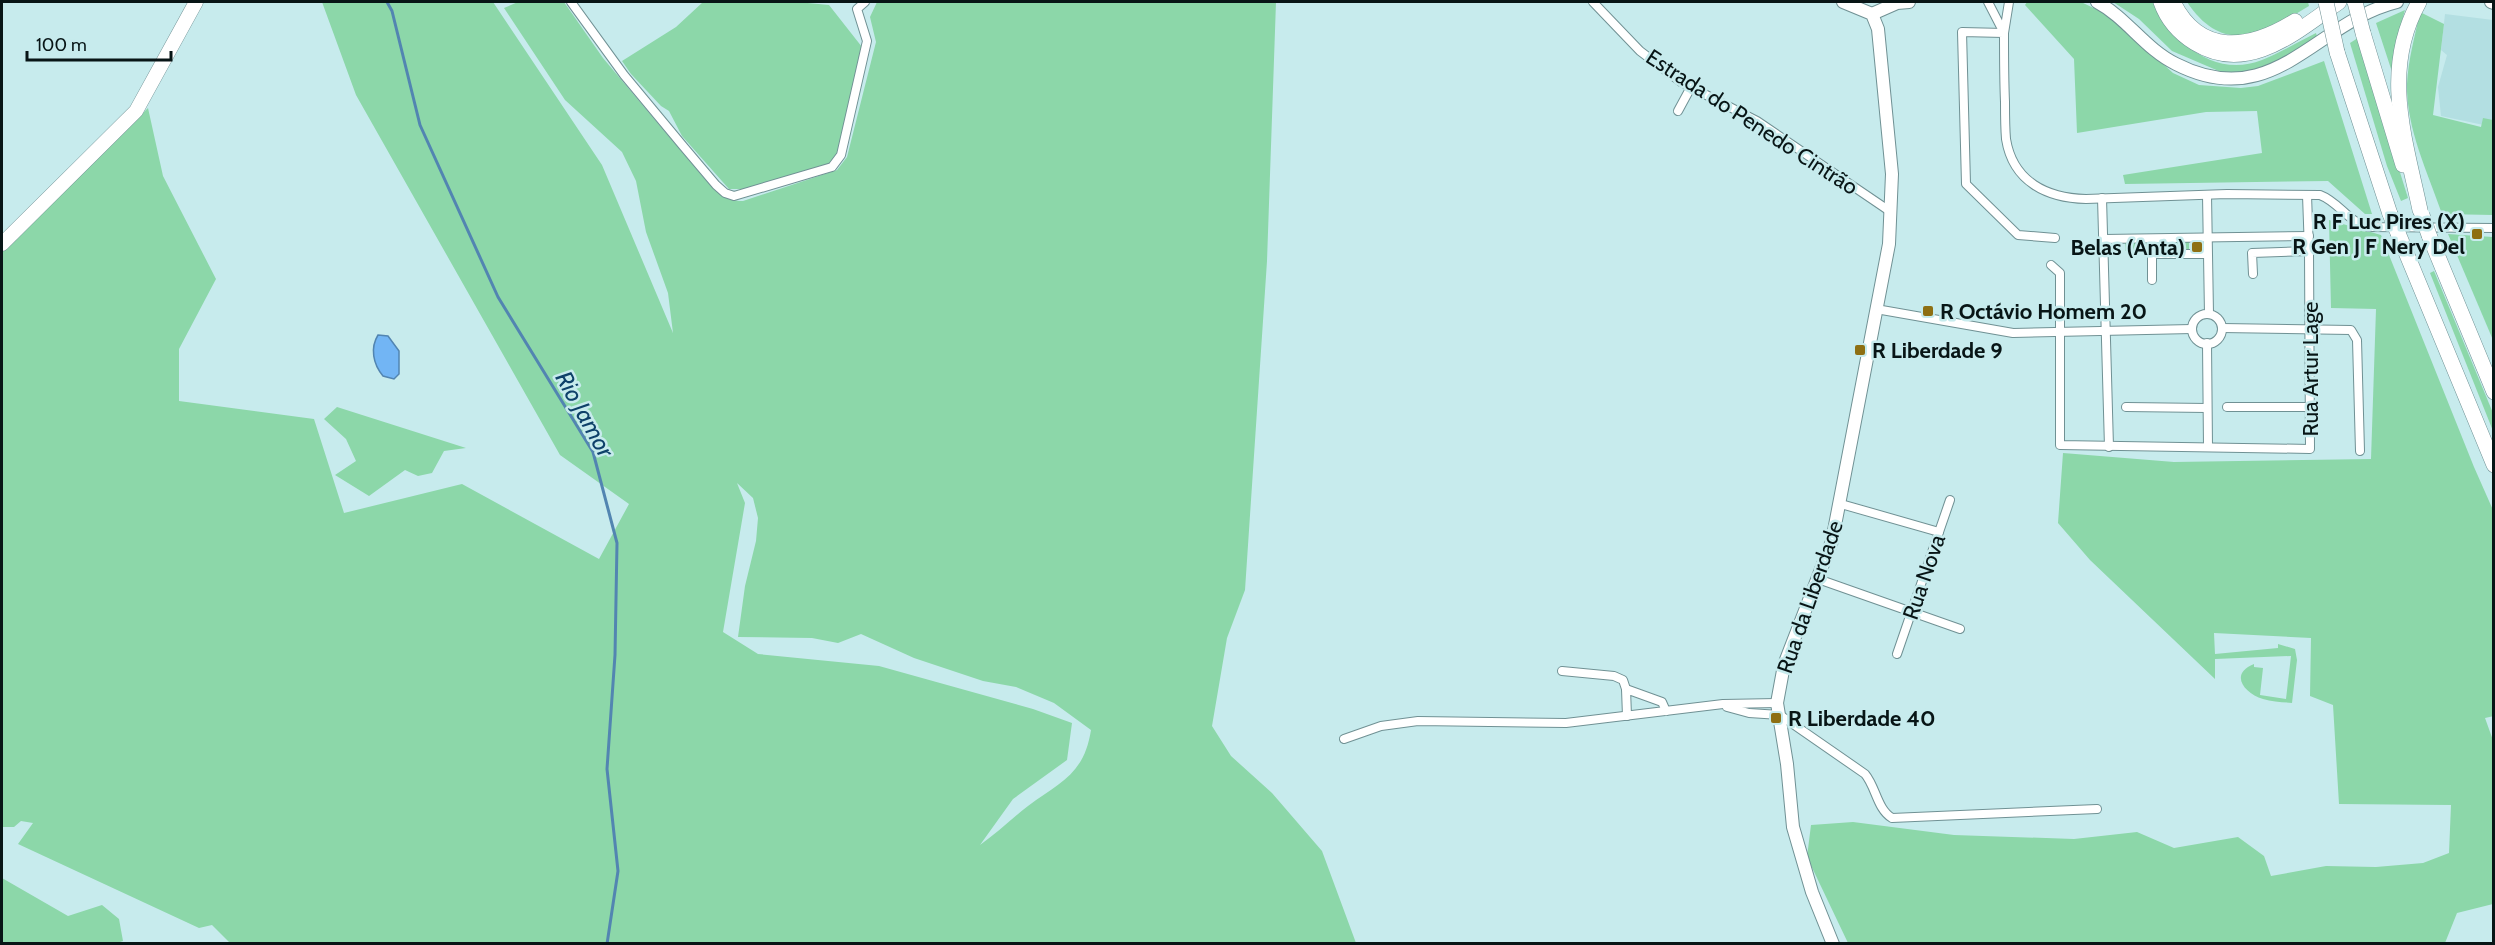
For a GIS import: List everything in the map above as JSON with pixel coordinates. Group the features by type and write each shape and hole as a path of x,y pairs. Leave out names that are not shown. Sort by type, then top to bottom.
{"highway":[{"path":"2161,2 2169,19 2187,38 2210,50 2234,55 2256,52 2277,44 2339,2"},
{"path":"2173,2 2182,17 2197,32 2222,43 2236,44 2271,34 2324,2 2337,52 2390,213 2493,464"},
{"path":"2317,2 2331,26"},
{"path":"2355,2 2396,145 2429,235 2493,392"},
{"path":"2417,6 2406,32 2397,81 2399,107 2421,212"}],"main road":[{"path":"2,244 136,111 196,2"}],"street":[{"path":"571,2 624,75 683,146 716,185 725,193 734,196 832,167 841,154 867,41 857,9 866,2"},
{"name":"Estrada do Penedo Cintrão","path":"1593,2 1640,51 1691,87 1757,122 1892,212"},
{"path":"1843,2 1872,14 1897,3 1909,2"},
{"path":"1988,2 2004,33"},
{"path":"2009,2 2004,33 2006,138 2010,156 2019,170 2032,184 2048,193 2064,198 2307,195 2326,197 2355,222 2368,227 2493,228"},
{"path":"2097,2 2125,21 2150,47 2177,65 2206,75 2236,78 2275,70 2353,20 2382,6 2397,2"},
{"name":"Rua da Liberdade","path":"1833,944 1812,892 1793,827 1779,709 1784,665 1832,541 1841,504 1889,244 1892,174 1878,29 1872,14"},
{"path":"2004,33 1962,32 1966,184 2018,235 2055,238"},
{"path":"1678,111 1691,87"},
{"path":"2206,195 2209,314"},
{"name":"Rua Artur Lage","path":"2062,333 2060,445 2310,449 2307,195"},
{"path":"2102,198 2109,447"},
{"path":"2104,239 2309,236"},
{"path":"2253,274 2252,253 2309,251"},
{"path":"2152,280 2152,254 2207,254"},
{"path":"2051,265 2060,273 2062,333"},
{"path":"1876,309 2013,333 2192,330"},
{"path":"2209,314 2218,319 2222,328 2218,338 2207,344 2197,340 2192,330 2197,317 2209,314"},
{"path":"2222,328 2351,330 2357,340 2360,451"},
{"path":"2207,344 2208,447"},
{"path":"2227,407 2310,406"},
{"path":"2127,407 2207,408"},
{"name":"Rua Nova","path":"1897,654 1950,500"},
{"path":"1841,504 1939,532"},
{"path":"1818,579 1960,629"},
{"path":"1562,671 1614,676 1623,680 1626,689 1627,716"},
{"path":"1626,689 1662,702 1666,711"},
{"path":"1344,739 1381,726 1418,721 1457,720 1540,724 1718,705 1749,713 1779,709 1865,774 1870,780 1884,814 1892,818 2007,811 2097,809"}],"shaded area":[{"path":"2445,14 2493,20 2493,127 2441,116 2438,87 2447,55 2441,50"}],"green space":[{"path":"322,2 493,2 602,165 673,333 668,293 646,232 636,181 622,152 565,100 504,8 518,2 564,2 603,58 703,177 725,197 743,201 837,170 847,157 876,42 870,17 877,2 1276,2 1267,261 1245,590 1227,638 1212,726 1231,756 1272,793 1322,851 1356,943 230,943 212,925 199,928 18,844 33,823 21,821 14,827 2,827 2,252 148,108 163,176 216,279 179,349 179,401 314,419 344,513 462,484 599,559 629,504 560,455 356,95","holes":["737,483 753,498 758,518 756,541 745,586 738,637 812,638 838,643 861,634 914,658 983,681 1016,687 1054,703 1091,730 1083,757 1069,776 980,845 1013,799 1067,760 1072,723 1033,709 879,666 758,654 723,632 745,503"]},
{"path":"703,2 797,2 829,5 862,47 839,152 833,161 822,167 747,189 729,189 682,136 669,111 661,106 631,74 622,61 676,27"},
{"path":"2027,2 2081,2 2100,11 2121,26 2173,73 2199,85 2241,88 2258,86 2324,61 2372,214 2365,214 2328,181 2125,184 2123,175 2262,153 2257,111 2206,112 2077,133 2074,59 2025,5"},
{"path":"2113,2 2153,2 2171,30 2183,42 2211,60 2227,64 2244,65 2262,60 2316,33 2318,40 2266,67 2245,72 2221,72 2172,51 2139,19"},
{"path":"2187,2 2308,2 2309,6 2260,32 2230,35 2215,30 2201,19"},
{"path":"2405,10 2400,28 2394,78 2376,23"},
{"path":"2420,12 2444,24 2433,115 2481,127 2483,118 2493,120 2493,215 2442,214 2414,134 2408,101 2410,57"},
{"path":"2358,38 2408,198 2401,201 2387,166 2350,43"},
{"path":"2329,220 2381,235 2493,510 2494,716 2485,718 2494,743 2493,904 2457,913 2445,943 1848,943 1807,857 1811,825 1853,822 1954,835 2074,839 2137,832 2174,848 2238,837 2264,856 2271,876 2326,866 2376,867 2423,863 2449,853 2451,805 2339,804 2333,705 2310,696 2311,638 2214,633 2215,654 2278,648 2278,644 2295,649 2297,660 2292,703 2270,701 2256,696 2245,688 2241,678 2246,668 2254,664 2254,667 2263,668 2260,695 2286,699 2291,656 2215,659 2215,679 2090,560 2058,523 2063,453 2174,462 2371,459 2376,309 2331,308"},
{"path":"2448,234 2493,237 2493,340"},
{"path":"2125,241 2189,241 2189,251 2125,251"},
{"path":"2434,271 2493,413 2493,431 2430,273"},
{"path":"337,407 466,448 444,451 432,473 418,476 405,470 369,496 335,475 356,461 346,439 324,419"},
{"path":"2,878 68,916 102,905 119,919 123,941 114,944 2,943"}],"water":[{"path":"378,335 388,336 399,351 399,374 394,379 383,376 375,361 373,351"}],"waterway":[{"name":"Rio Jamor","path":"387,2 392,11 420,125 498,297 593,452 617,543 615,655 607,769 618,871 607,944"}],"place":[{"name":"R F Luc Pires (X) R Gen J F Nery Del","path":"2477,234"},
{"name":"Belas (Anta)","path":"2197,247"},
{"name":"R Octávio Homem 20","path":"1928,311"},
{"name":"R Liberdade 9","path":"1860,350"},
{"name":"R Liberdade 40","path":"1776,718"}]}
